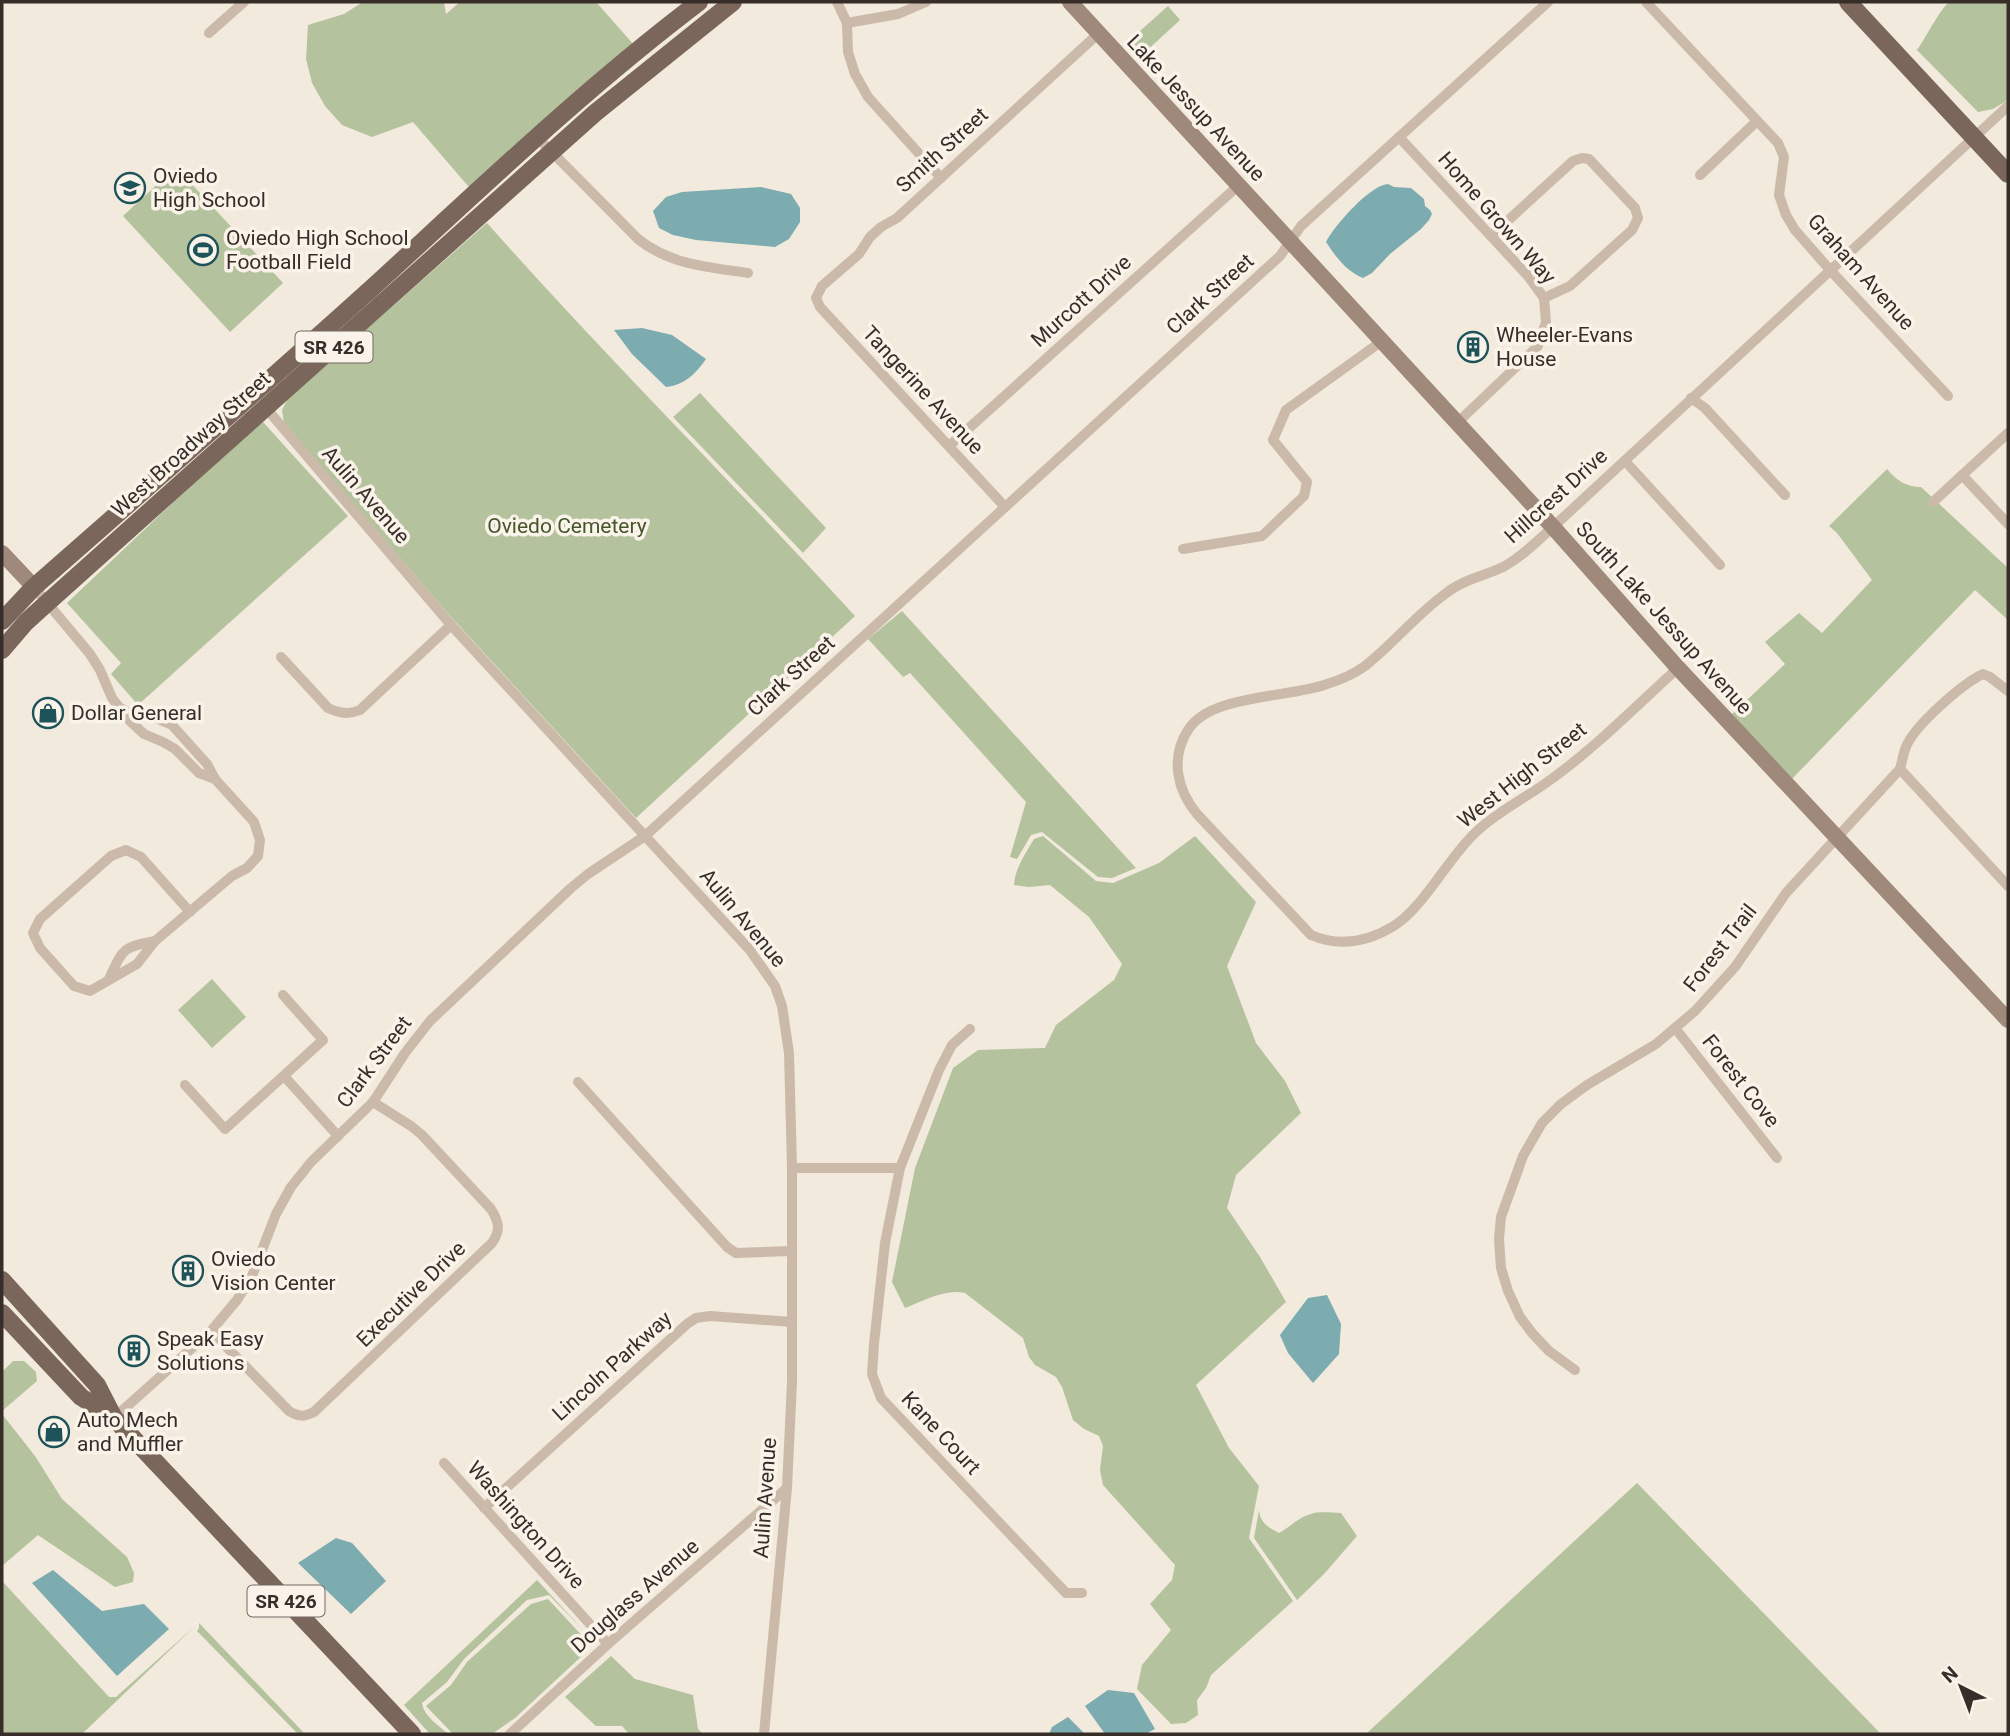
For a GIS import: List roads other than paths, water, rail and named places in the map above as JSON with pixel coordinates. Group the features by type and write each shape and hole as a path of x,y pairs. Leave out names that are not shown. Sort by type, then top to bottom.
{"main road":[{"name":"West Broadway Street","path":"2,621 34,587 537,137 699,2"},
{"name":"West Broadway Street","path":"2,650 26,622 595,113 733,2"},
{"path":"1848,2 2008,174"},
{"path":"266,408 269,390 280,379 280,369"},
{"path":"202,466 206,452 216,443 219,424"},
{"name":"SR 426","path":"2,1280 97,1385 114,1418"},
{"name":"SR 426","path":"2,1313 81,1397 114,1418 412,1734"}],"street":[{"path":"209,33 244,2"},
{"path":"837,2 847,23 848,51 855,74 868,97 941,178"},
{"path":"847,23 898,14 926,2"},
{"name":"Lake Jessup Avenue","path":"1069,2 1291,242"},
{"name":"Clark Street","path":"114,1418 211,1331 237,1300 252,1276 276,1214 291,1187 311,1162 373,1102 430,1021 571,888 645,836 1278,258 1301,226 1548,2"},
{"name":"Graham Avenue","path":"1646,2 1777,143 1784,157 1779,195 1795,230 1948,396"},
{"name":"Smith Street","path":"816,298 822,286 859,254 870,237 897,218 1099,33"},
{"name":"Hillcrest Drive","path":"1260,883 1197,814 1181,790 1178,771 1180,750 1188,729 1204,715 1225,705 1322,686 1346,677 1364,667 1445,593 1520,556 2008,106"},
{"path":"1700,175 1757,121"},
{"path":"537,137 651,249 691,265 748,273"},
{"name":"Home Grown Way","path":"1399,137 1528,276 1544,298 1546,322 1538,346 1457,423"},
{"path":"1491,236 1573,161 1581,158 1590,159 1635,208 1638,218 1632,230 1570,286 1544,298"},
{"name":"Murcott Drive","path":"949,446 1238,185"},
{"name":"South Lake Jessup Avenue","path":"1291,242 1553,527 1678,668 2008,1020"},
{"name":"Tangerine Avenue","path":"816,298 820,307 1005,507"},
{"path":"1183,549 1262,536 1304,496 1307,482 1273,440 1286,410 1382,341"},
{"path":"1691,398 1705,408 1785,495"},
{"name":"Aulin Avenue","path":"266,408 451,625 748,948 775,986 782,1006 789,1053 792,1385 787,1488 764,1734"},
{"path":"1933,502 2008,433"},
{"path":"1625,461 1720,565"},
{"path":"1962,475 2008,524"},
{"path":"2,553 90,654 112,698 139,730 163,741 175,749 192,768 215,779"},
{"path":"281,657 328,708 338,713 351,714 360,710 451,625"},
{"name":"West High Street","path":"1260,883 1311,935 1328,942 1348,943 1374,936 1394,926 1416,906 1449,861 1475,833 1502,810 1546,783 1678,668"},
{"name":"Forest Trail","path":"1575,1370 1549,1351 1520,1317 1501,1268 1499,1239 1502,1217 1523,1156 1542,1123 1561,1104 1587,1085 1656,1044 1695,1012 1735,967 1786,893 1900,769 1906,746 1933,713 1970,680 1983,674 2008,691"},
{"path":"120,708 134,715 164,720 172,725 254,822 260,840 258,856 155,942 137,964 109,979 99,988 90,991 74,986 40,948 33,933 40,919 111,856 126,850 141,857 190,912"},
{"path":"139,730 146,716"},
{"path":"163,741 172,725"},
{"path":"1900,769 2008,886"},
{"path":"109,979 120,955 126,949 155,942"},
{"path":"185,1085 225,1129 284,1076 323,1040 283,995"},
{"name":"Forest Cove","path":"1675,1028 1777,1158"},
{"name":"Kane Court","path":"970,1029 952,1045 939,1070 900,1168 885,1243 872,1374 881,1398 1066,1593 1082,1593"},
{"path":"284,1076 338,1136"},
{"path":"578,1082 727,1247 736,1253 792,1251"},
{"name":"Executive Drive","path":"211,1331 289,1410 305,1417 314,1412 497,1236 499,1226 491,1209 422,1135 373,1102"},
{"path":"792,1168 900,1168"},
{"name":"Lincoln Parkway","path":"484,1508 696,1318 710,1316 792,1322"},
{"name":"Washington Drive","path":"444,1463 608,1644"},
{"name":"Douglass Avenue","path":"510,1734 608,1644 787,1488"}],"water":[{"path":"1388,184 1411,188 1424,199 1425,206 1432,214 1421,229 1363,278 1346,267 1326,242 1344,217 1363,199 1380,186"},
{"path":"761,187 791,194 800,208 800,222 789,239 775,247 696,240 673,235 659,228 653,211 666,197 682,192"},
{"path":"642,328 672,335 706,359 689,378 666,387 632,354 614,330"},
{"path":"1327,1295 1341,1324 1339,1354 1313,1383 1288,1353 1280,1335 1308,1298"},
{"path":"336,1538 352,1543 386,1581 351,1614 298,1563"},
{"path":"53,1570 102,1611 144,1604 169,1629 117,1676 32,1583"},
{"path":"1108,1690 1134,1693 1155,1729 1145,1734 1105,1734 1085,1706"},
{"path":"1068,1717 1085,1734 1049,1734 1052,1727"}],"place":[{"name":"Oviedo High School","path":"130,188"},
{"name":"Oviedo High School Football Field","path":"203,250"},
{"name":"Wheeler-Evans House","path":"1473,347"},
{"name":"Dollar General","path":"48,713"},
{"name":"Oviedo Vision Center","path":"188,1271"},
{"name":"Speak Easy Solutions","path":"134,1351"},
{"name":"Auto Mech and Muffler","path":"54,1432"}],"park label":[{"name":"Oviedo Cemetery","path":"567,526"}]}
